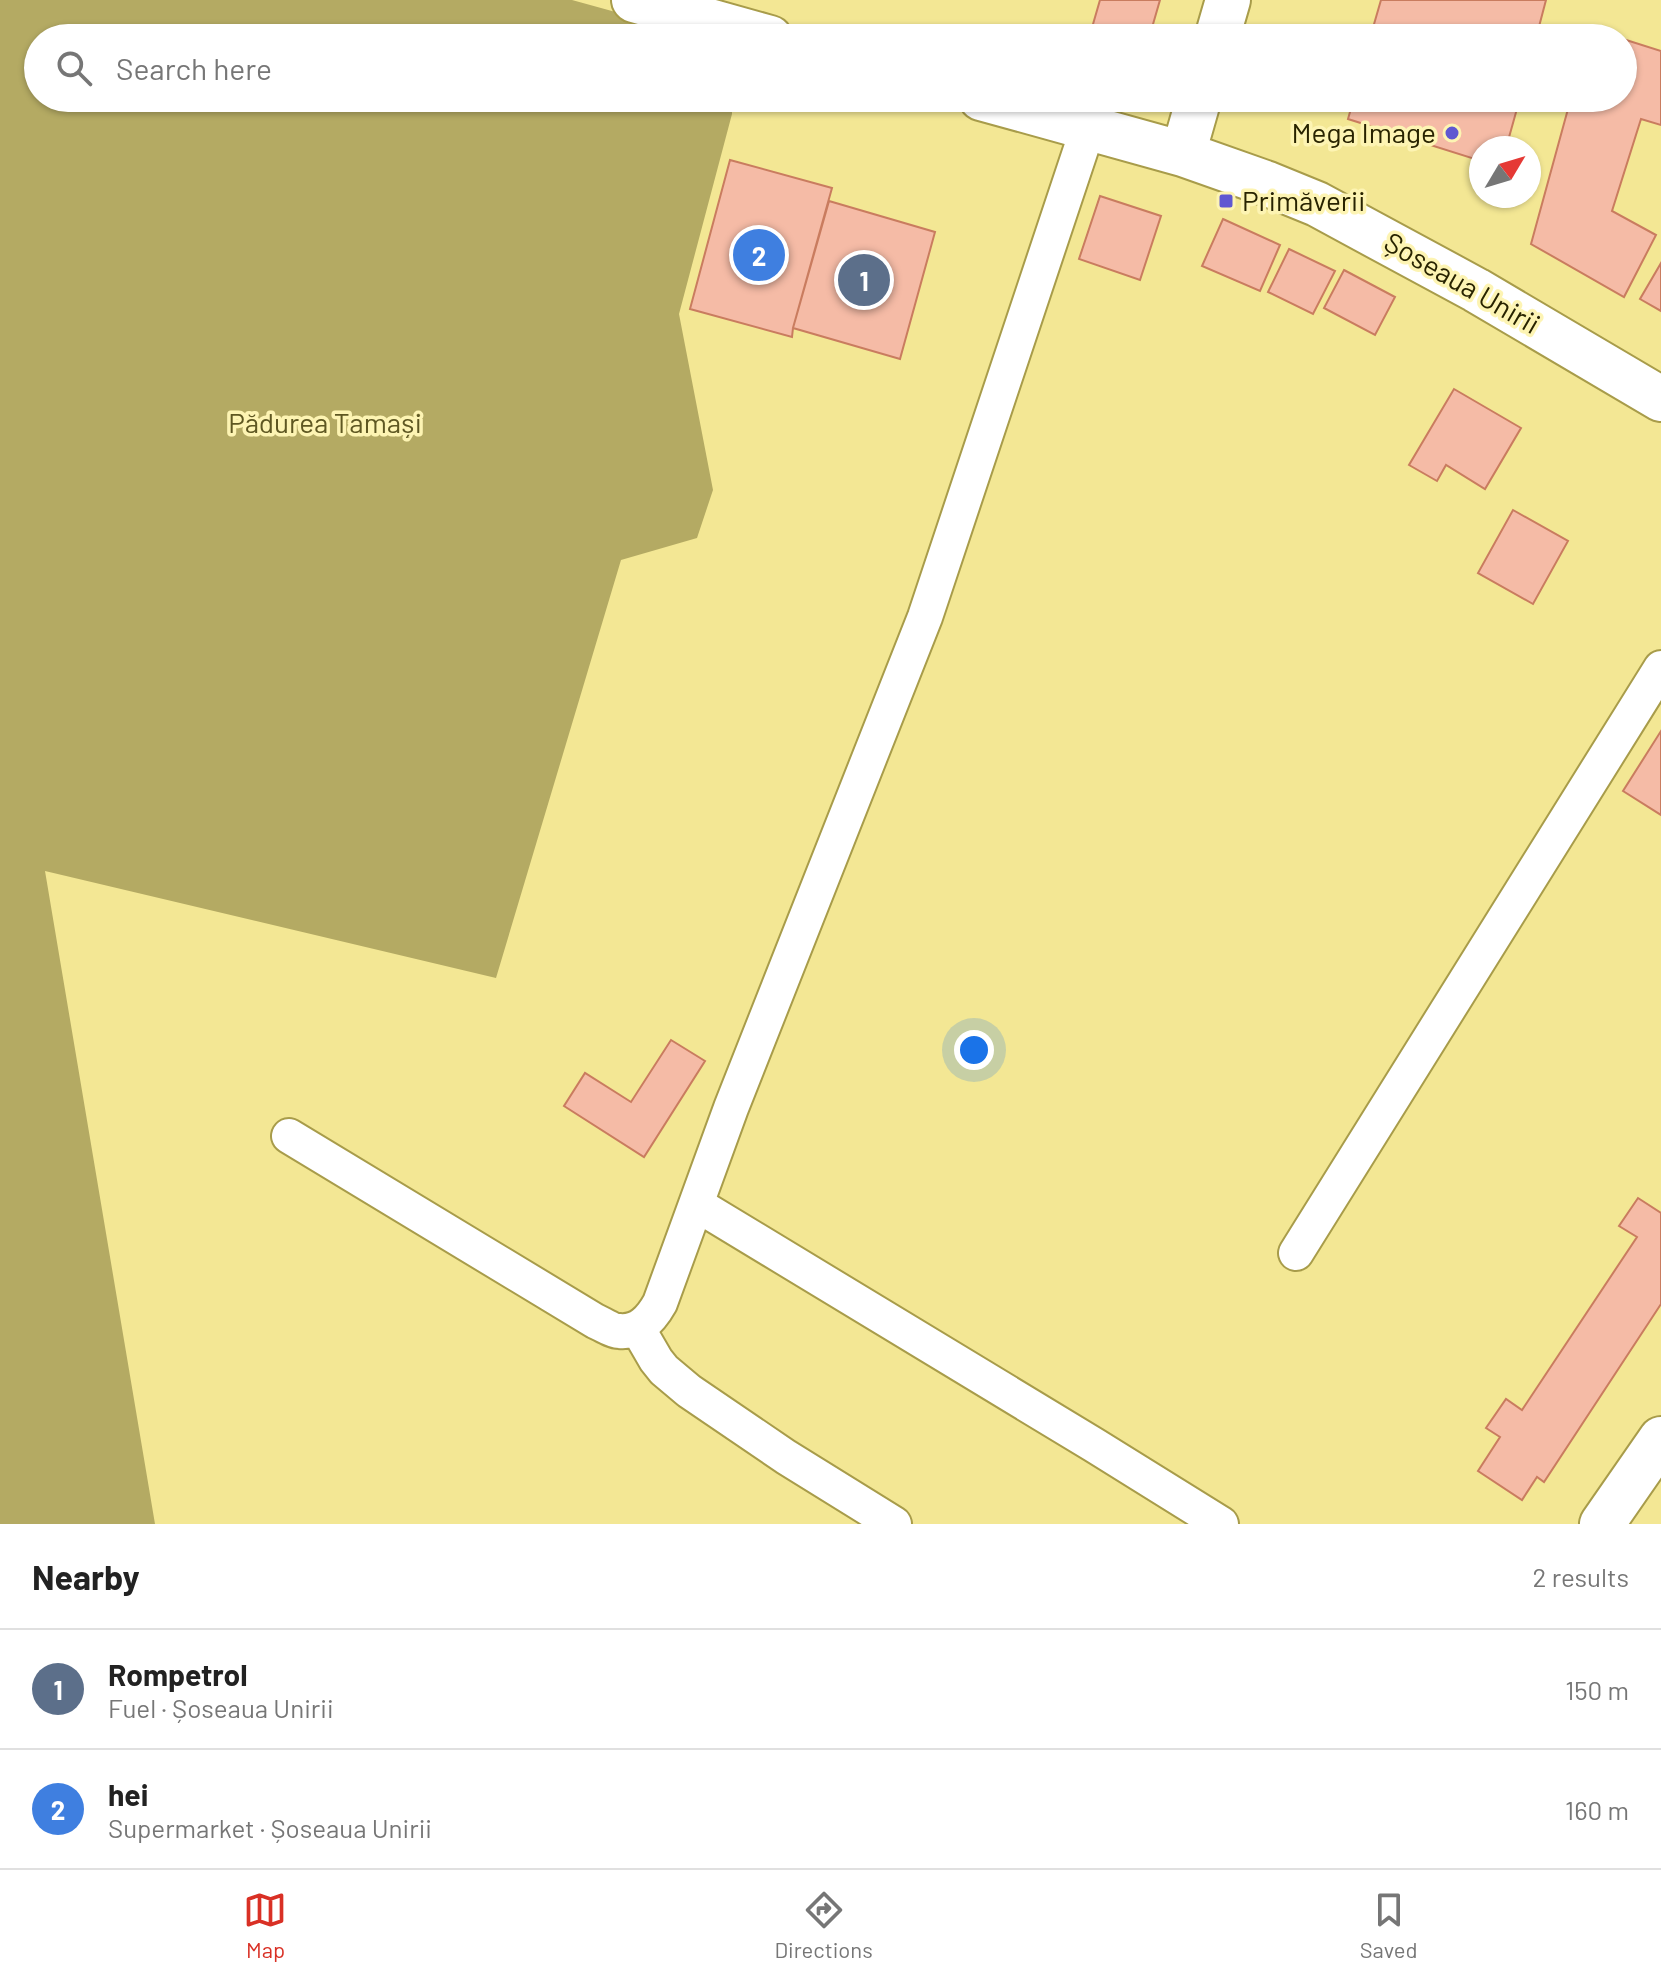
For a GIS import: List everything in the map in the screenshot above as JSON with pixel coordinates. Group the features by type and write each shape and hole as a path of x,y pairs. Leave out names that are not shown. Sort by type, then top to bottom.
{"main road":[{"path":"634,0 720,24"},
{"path":"1221,24 1228,0"},
{"name":"Șoseaua Unirii","path":"1031,112 1183,154 1317,204 1476,290 1661,399"},
{"path":"1183,154 1195,112"},
{"path":"1602,1524 1661,1439"}],"street":[{"path":"289,1136 595,1321 618,1331 638,1329 653,1316 731,1108 925,617 1088,128"},
{"path":"1296,1253 1661,668"},
{"path":"696,1204 1221,1524"},
{"path":"638,1329 664,1370 689,1391 786,1457 894,1524"}],"green space":[{"name":"Pădurea Tamași","path":"0,0 572,0 659,24 24,24 24,112 732,114 679,314 713,490 697,538 621,560 496,978 45,871 155,1524 0,1524"}],"building":[{"path":"1100,0 1160,0 1153,24 1093,24"},
{"name":"Mega Image","path":"1381,0 1546,0 1540,24 1374,24"},
{"path":"1637,43 1661,51 1661,125 1641,119 1612,211 1656,235 1624,297 1531,244 1567,112 1637,112"},
{"path":"1350,112 1516,112 1509,136 1469,136 1469,157 1348,119"},
{"path":"730,160 832,188 792,337 690,309"},
{"path":"1100,196 1161,216 1140,280 1079,259"},
{"path":"829,201 935,232 900,359 793,328"},
{"path":"1223,219 1280,245 1260,291 1202,266"},
{"path":"1289,249 1335,271 1313,314 1268,292"},
{"path":"1661,263 1661,311 1640,299"},
{"path":"1344,270 1395,297 1375,335 1324,308"},
{"path":"1454,389 1521,428 1485,489 1446,465 1437,481 1409,465"},
{"path":"1513,510 1568,541 1533,604 1478,573"},
{"path":"1661,731 1661,815 1623,791"},
{"path":"671,1040 705,1061 644,1157 564,1106 585,1073 631,1102"},
{"path":"1638,1198 1661,1213 1661,1304 1544,1482 1537,1477 1522,1500 1478,1471 1500,1437 1486,1428 1506,1399 1522,1410 1637,1237 1619,1226"}],"place":[{"name":"Mega Image","path":"1452,133"},
{"name":"Primăverii","path":"1226,201"},
{"name":"hei","path":"759,255"},
{"name":"Rompetrol","path":"864,280"}]}
